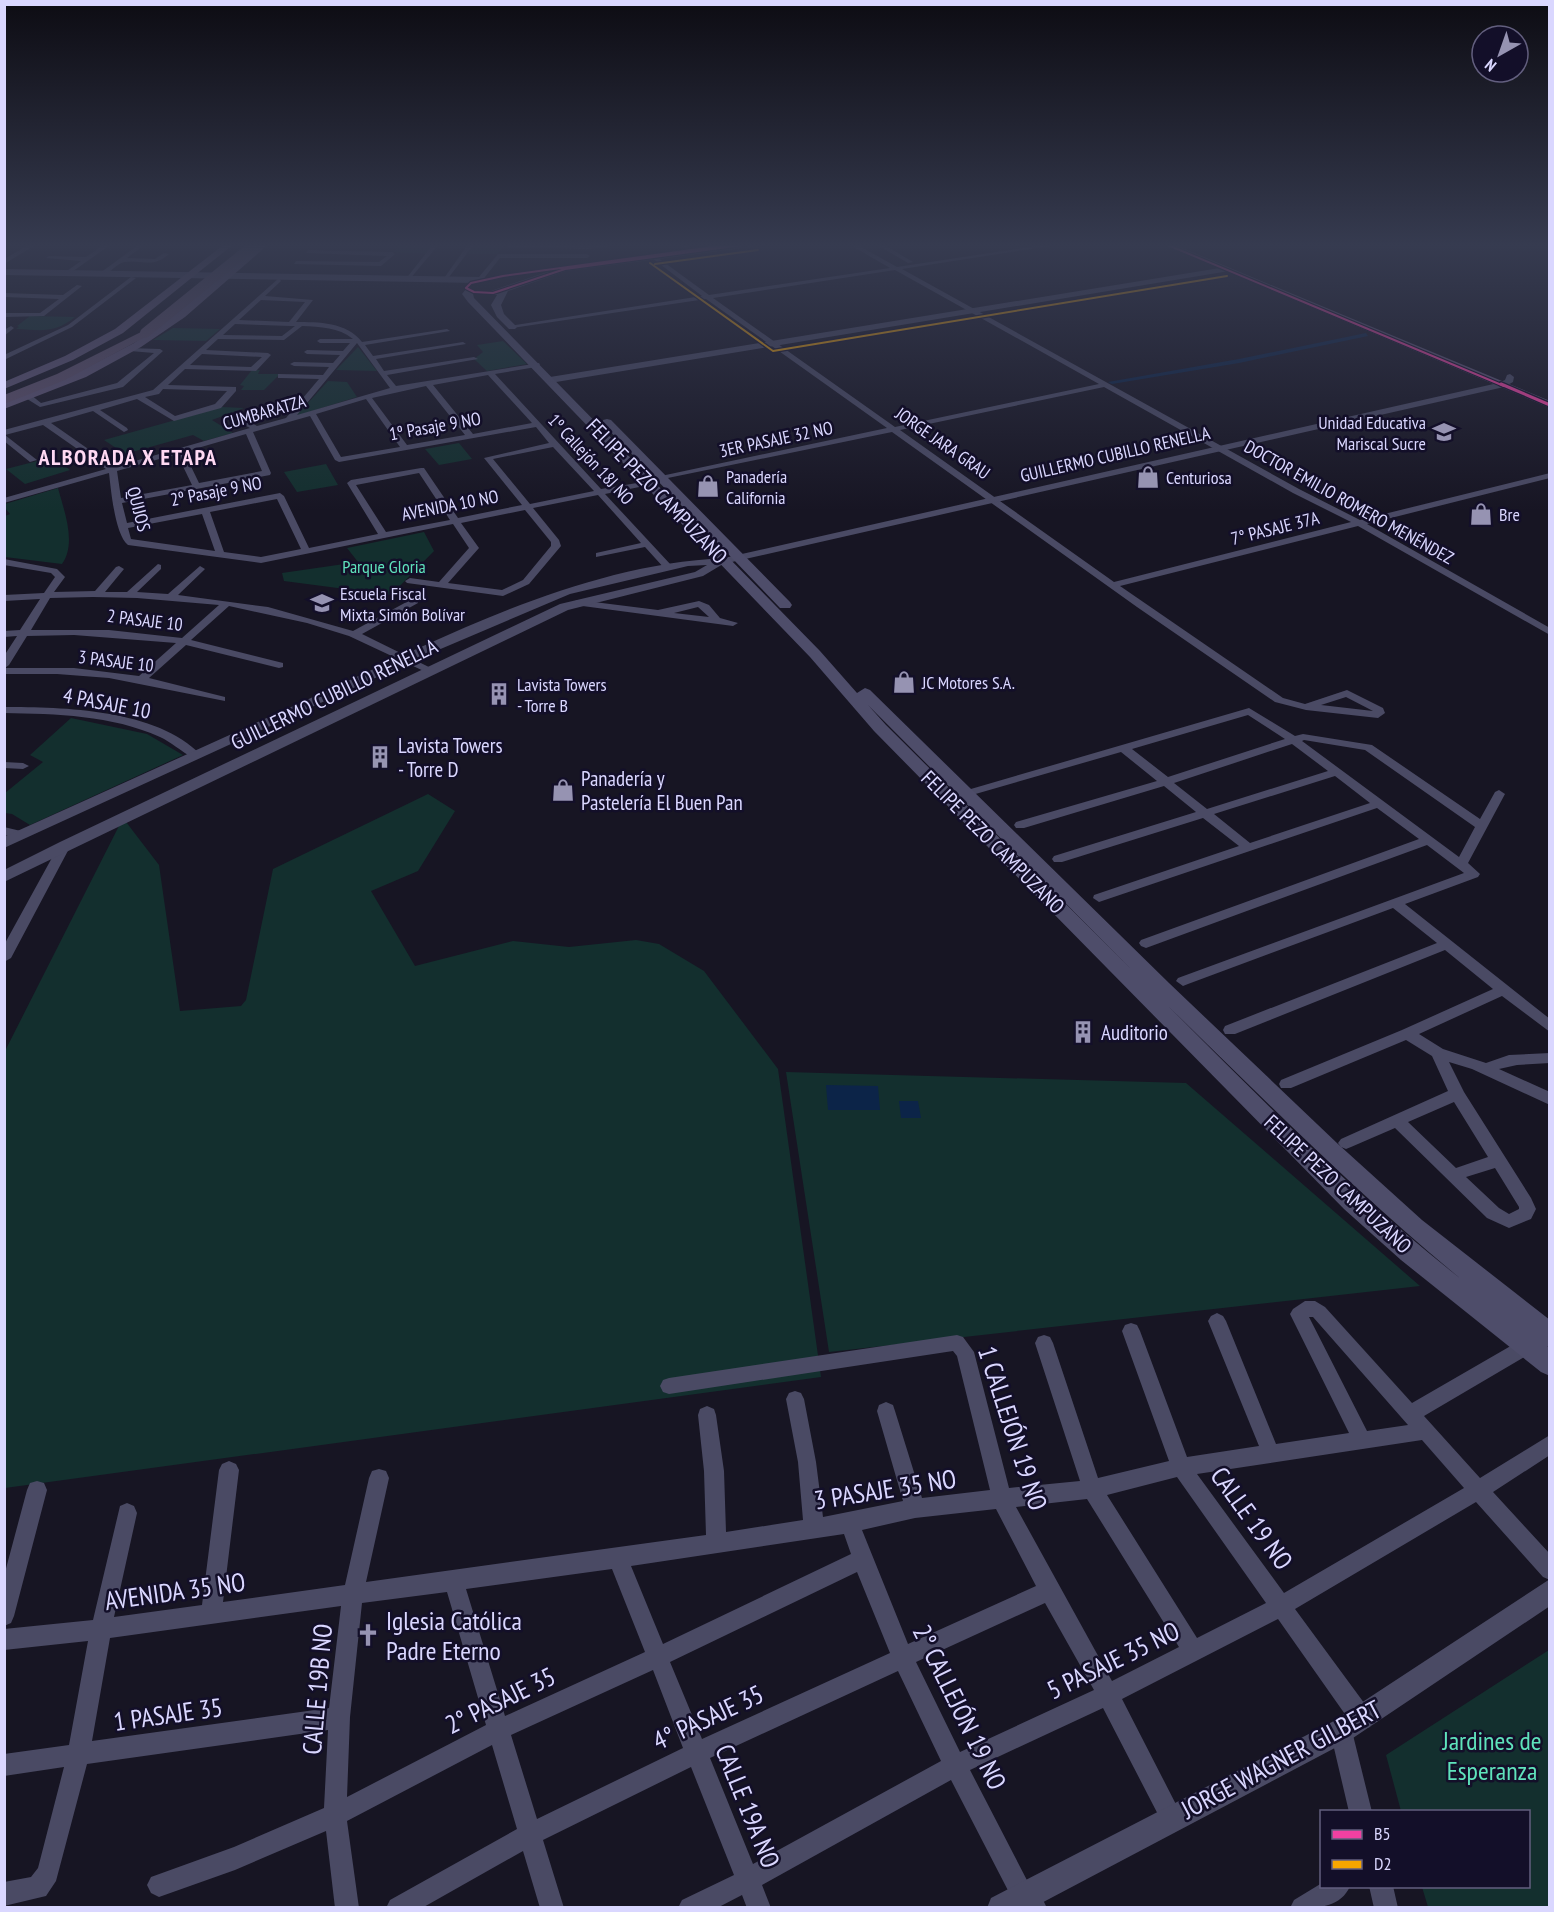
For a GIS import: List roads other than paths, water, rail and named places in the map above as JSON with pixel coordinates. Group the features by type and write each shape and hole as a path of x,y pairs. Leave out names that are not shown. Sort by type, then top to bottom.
{"highway":[{"path":"5,397 127,332"},
{"path":"5,397 69,373 146,332"}],"main road":[{"path":"5,397 117,332"},
{"path":"5,397 28,397 69,380 130,349 156,332"},
{"name":"FELIPE PEZO CAMPUZANO","path":"506,332 550,373 646,483 888,726 1352,1202 1410,1252 1538,1341"},
{"path":"1384,332 1506,381 1550,394"},
{"path":"1394,332 1506,381 1550,405"},
{"name":"FELIPE PEZO CAMPUZANO","path":"550,373 576,389"},
{"name":"FELIPE PEZO CAMPUZANO","path":"599,413 740,557 862,690 888,726 968,793 1162,988 1330,1150 1538,1341 1550,1364"}],"street":[{"path":"4,358 57,332"},
{"path":"4,435 150,395 185,367 222,332"},
{"path":"217,337 285,339 292,332"},
{"path":"348,332 394,389"},
{"path":"320,340 357,341 436,332"},
{"name":"JORGE JARA GRAU","path":"757,332 1279,700 1306,707 1378,715 1380,713 1379,710 1347,693 1306,707"},
{"path":"550,373 847,332"},
{"name":"DOCTOR EMILIO ROMERO MENÉNDEZ","path":"1010,332 1361,524 1550,632"},
{"path":"286,421 357,341"},
{"path":"371,358 463,344"},
{"path":"28,397 40,405 46,405 118,386 160,351 130,349"},
{"path":"185,367 253,369 268,355 201,352"},
{"path":"307,352 344,353"},
{"path":"383,374 474,359"},
{"path":"294,364 334,366"},
{"name":"CUMBARATZA","path":"5,500 180,452 394,389 490,373 550,373"},
{"name":"1º Callejón 18J NO","path":"490,373 668,567"},
{"path":"280,376 323,377"},
{"name":"GUILLERMO CUBILLO RENELLA","path":"4,843 406,659 566,591 688,562 724,561 1220,449 1506,381"},
{"path":"428,383 471,437"},
{"name":"3ER PASAJE 32 NO","path":"661,478 1105,385"},
{"path":"139,397 174,419 218,406 233,389 162,387"},
{"path":"368,397 405,448"},
{"path":"94,410 124,430"},
{"name":"1º Pasaje 9 NO","path":"312,413 339,460 536,425"},
{"path":"117,501 267,473 253,430 232,415"},
{"name":"QUIJOS","path":"46,423 113,470 123,526 127,540 131,543 261,561"},
{"path":"4,435 33,460"},
{"path":"410,581 502,593 526,582 556,544 488,457 554,444"},
{"path":"180,452 197,487"},
{"path":"383,534 351,483 421,470 474,548 441,585"},
{"name":"7° PASAJE 37A","path":"1113,585 1550,475"},
{"name":"AVENIDA 10 NO","path":"261,561 383,534 646,483"},
{"name":"2º Pasaje 9 NO","path":"123,526 280,496 306,551"},
{"path":"205,510 220,556"},
{"path":"599,555 647,544"},
{"name":"GUILLERMO CUBILLO RENELLA","path":"4,877 65,845 536,620 578,603 699,574 724,561"},
{"path":"4,562 54,571 60,577 4,665"},
{"path":"130,594 158,567"},
{"path":"99,593 119,569"},
{"path":"171,596 200,569"},
{"path":"4,598 99,593 171,596 227,603 286,615 353,634 432,671"},
{"path":"353,634 415,601"},
{"path":"142,680 227,603"},
{"path":"578,603 733,622"},
{"name":"2 PASAJE 10","path":"4,634 91,631 185,641 279,665"},
{"name":"3 PASAJE 10","path":"4,671 85,673 142,680 221,699"},
{"name":"4 PASAJE 10","path":"4,710 72,713 133,725 164,735 195,755"},
{"path":"968,793 1249,711 1293,740 1474,874 1183,981"},
{"path":"1020,825 1165,782 1303,736 1368,747 1481,825"},
{"path":"1125,748 1250,848"},
{"path":"4,765 23,766"},
{"path":"1058,859 1334,772"},
{"path":"1461,864 1499,794"},
{"path":"1099,898 1377,804"},
{"path":"4,831 21,835"},
{"path":"1146,943 1429,840"},
{"path":"4,958 65,845"},
{"path":"1396,904 1550,1027"},
{"path":"1230,1030 1448,944"},
{"path":"1286,1084 1407,1034 1504,989"},
{"path":"1407,1034 1438,1053 1451,1055 1550,1099"},
{"path":"1396,1120 1493,1214 1509,1221 1525,1214 1527,1209 1457,1094 1438,1053"},
{"path":"1487,1070 1496,1062 1504,1060 1550,1058"},
{"path":"1346,1143 1457,1094"},
{"path":"1454,1174 1498,1160"},
{"path":"1362,1438 1299,1314 1305,1309 1315,1309 1319,1312 1412,1413 1424,1431 1550,1570"},
{"path":"1217,1321 1271,1454"},
{"name":"CALLE 19 NO","path":"1131,1331 1181,1467 1281,1606 1351,1725 1361,1810"},
{"path":"1412,1413 1538,1341"},
{"name":"1 CALLEJÓN 19 NO","path":"669,1386 957,1343 965,1352 1002,1500 1172,1818"},
{"path":"1044,1343 1092,1489 1193,1650"},
{"path":"795,1399 807,1462 814,1527"},
{"path":"886,1411 915,1508"},
{"path":"707,1415 714,1471 717,1544"},
{"name":"3 PASAJE 35 NO","path":"352,1593 454,1582 717,1544 850,1523 915,1508 1092,1489 1181,1467 1362,1438 1424,1431"},
{"name":"5 PASAJE 35 NO","path":"690,1908 748,1880 956,1765 1108,1695 1281,1606 1477,1491 1550,1444"},
{"path":"211,1614 229,1470"},
{"name":"CALLE 19B NO","path":"347,1908 335,1815 339,1718 352,1593 379,1478"},
{"path":"4,1616 37,1490"},
{"path":"4,1894 38,1888 48,1873 78,1756 101,1629 127,1513"},
{"name":"2° CALLEJÓN 19 NO","path":"850,1523 902,1659 956,1765 1020,1904"},
{"name":"CALLE 19A NO","path":"618,1558 759,1908"},
{"name":"2° PASAJE 35","path":"159,1885 244,1854 335,1815 498,1730 658,1657 862,1559"},
{"path":"454,1582 552,1908"},
{"name":"4° PASAJE 35","path":"398,1908 529,1835 696,1753 1049,1590"},
{"name":"JORGE WAGNER GILBERT","path":"1020,1904 1172,1818 1351,1725 1550,1591"},
{"name":"AVENIDA 35 NO","path":"4,1640 101,1629 352,1593"},
{"name":"1 PASAJE 35","path":"4,1766 339,1718"},
{"path":"1302,1908 1336,1888"},
{"path":"1381,1888 1386,1908"}],"water":[{"path":"826,1085 878,1086 880,1110 828,1110"},
{"path":"899,1101 918,1101 921,1118 901,1118"}],"waterway":[{"path":"1112,382 1239,361 1366,335"}],"place":[{"name":"Unidad Educativa Mariscal Sucre","path":"1444,432"},
{"name":"Centuriosa","path":"1148,477"},
{"name":"Panadería California","path":"708,486"},
{"name":"Bre","path":"1481,514"},
{"name":"Escuela Fiscal Mixta Simón Bolívar","path":"322,603"},
{"name":"JC Motores S.A.","path":"904,682"},
{"name":"Lavista Towers - Torre B","path":"499,694"},
{"name":"Lavista Towers - Torre D","path":"380,757"},
{"name":"Panadería y Pastelería El Buen Pan","path":"563,790"},
{"name":"Auditorio","path":"1083,1032"},
{"name":"Iglesia Católica Padre Eterno","path":"368,1635"}],"district":[{"name":"ALBORADA X ETAPA","path":"128,457"}],"park label":[{"name":"Parque Gloria","path":"384,566"},
{"name":"Jardines de Esperanza","path":"1492,1755"}]}
